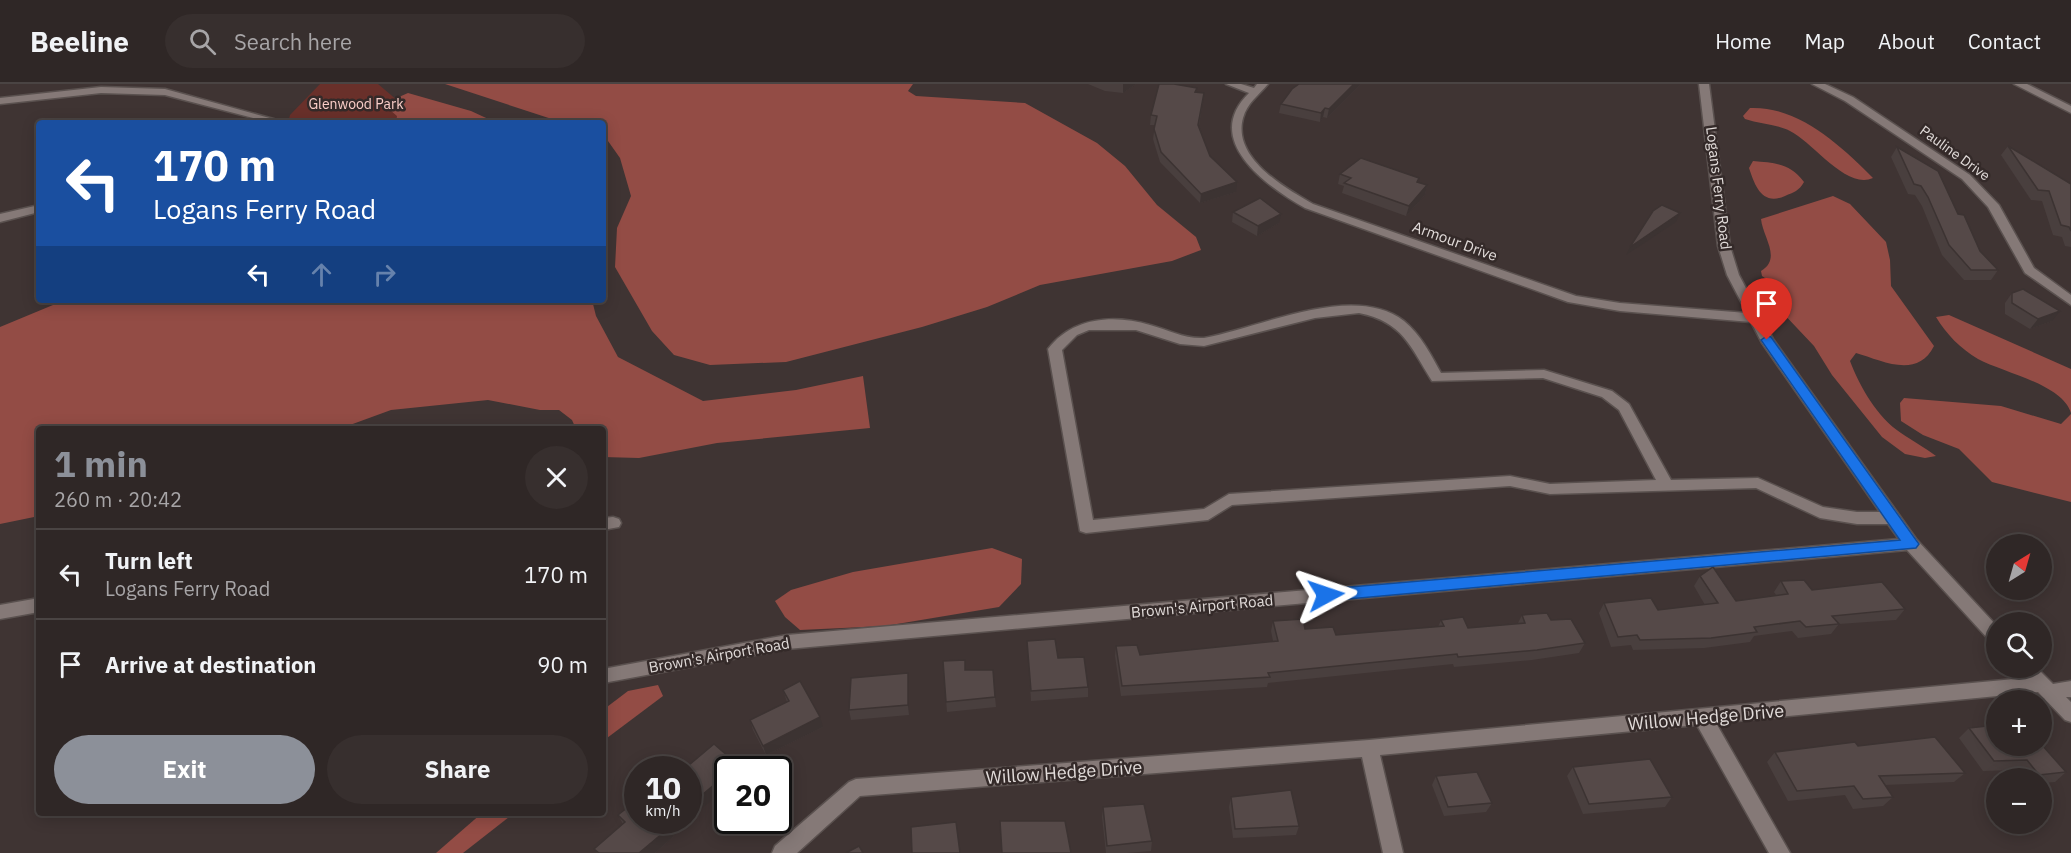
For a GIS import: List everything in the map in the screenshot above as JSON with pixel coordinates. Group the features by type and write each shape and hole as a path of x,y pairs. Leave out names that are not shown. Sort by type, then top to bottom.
{"street":[{"path":"1231,84 1259,87"},
{"name":"Logans Ferry Road","path":"1704,84 1724,246 1733,275 1755,318 1767,340 1911,544 1986,625"},
{"name":"Pauline Drive","path":"1817,84 1848,99 1966,177 1993,205 2029,270 2071,301"},
{"path":"2019,84 2071,110"},
{"name":"Armour Drive","path":"1259,87 1239,114 1238,143 1248,160 1265,177 1285,193 1309,206 1573,299 1620,307 1755,318"},
{"path":"0,101 101,90 156,92 261,120"},
{"path":"0,218 36,209"},
{"path":"1666,484 1624,407 1607,394 1544,374 1437,378 1411,333 1401,323 1377,312 1344,308 1203,342 1172,339 1143,327 1115,324 1076,329 1055,349 1086,526 1208,514 1229,500 1510,481 1550,489 1758,483 1820,512 1857,519 1893,518"},
{"name":"Brown's Airport Road","path":"606,675 787,642 1911,544"},
{"path":"0,612 36,606"},
{"path":"2036,678 2071,714"},
{"name":"Willow Hedge Drive","path":"782,853 856,788 1370,748 2045,688 2071,689"},
{"path":"1703,718 1780,853"},
{"path":"1370,748 1393,853"}],"green space":[{"name":"Glenwood Park","path":"320,84 378,84 420,120 289,120 290,115"}],"shaded area":[{"path":"445,84 913,84 908,91 916,96 1025,103 1097,143 1125,166 1157,205 1196,237 1201,250 1172,261 1040,285 987,307 922,327 786,362 710,365 674,355 652,331 615,267 617,228 631,196 620,158 606,140 606,120 555,120"},
{"path":"408,93 471,111 490,120 396,120 397,116 383,104"},
{"path":"1750,108 1768,109 1785,114 1818,130 1873,178 1863,180 1841,171 1790,131 1745,119 1743,116"},
{"path":"1753,161 1788,168 1804,182 1794,192 1785,196 1771,198 1765,196 1757,187 1749,168"},
{"path":"1833,196 1850,204 1886,242 1890,260 1891,286 1934,346 1927,356 1908,365 1887,363 1856,353 1850,361 1864,391 1884,419 1936,456 1925,458 1905,454 1882,437 1832,375 1814,346 1780,310 1772,294 1772,283 1762,276 1761,271 1767,266 1771,254 1761,219"},
{"path":"58,303 593,303 596,316 618,357 703,401 796,390 863,376 870,428 717,443 639,458 606,457 606,426 575,426 572,420 559,410 540,410 488,400 391,410 347,426 36,426 36,517 0,524 0,327"},
{"path":"1949,315 2071,369 2071,413 2056,394 2031,380 1978,359 1966,351 1949,335 1936,317"},
{"path":"1904,398 2001,406 2061,424 2071,414 2071,502 1992,482 1959,449 1923,435 1901,421 1900,403"},
{"path":"992,548 1022,559 1021,584 999,607 885,626 800,630 785,617 775,601 791,590 853,572"},
{"path":"658,685 663,696 606,739 606,708 628,691"},
{"path":"479,816 510,816 463,853 436,853"}],"building":[{"path":"1159,84 1197,88 1195,92 1204,93 1198,125 1210,156 1237,182 1201,194 1161,152 1154,129 1157,116 1151,115"},
{"path":"1299,84 1354,84 1329,109 1325,108 1321,113 1281,104 1292,89"},
{"path":"2008,146 2071,184 2071,231 2069,227 2061,225 2049,191 2038,190"},
{"path":"1897,147 1938,171 1958,214 1964,215 1980,251 1998,270 1971,270 1949,245 1928,197 1921,186 1914,184"},
{"path":"1361,158 1419,178 1417,182 1427,185 1409,206 1344,183 1351,178 1340,174"},
{"path":"1260,198 1281,214 1258,226 1233,212"},
{"path":"1662,205 1680,213 1630,247 1653,211"},
{"path":"2023,289 2060,311 2038,319 2012,303 2012,293"},
{"path":"1713,567 1736,601 1788,594 1781,581 1804,580 1812,590 1882,582 1905,609 1832,616 1839,624 1806,627 1800,621 1754,627 1757,632 1711,638 1640,640 1637,635 1618,637 1604,603 1651,598 1658,610 1718,603 1700,576"},
{"path":"1547,613 1551,620 1571,619 1585,643 1537,650 1458,657 1457,654 1268,673 1270,677 1122,686 1116,646 1137,645 1140,655 1278,641 1273,621 1303,619 1305,629 1333,627 1336,635 1444,626 1441,620 1463,617 1468,628 1525,623 1522,615"},
{"path":"1055,639 1058,658 1084,657 1088,687 1031,691 1027,641"},
{"path":"965,660 965,670 993,670 995,697 946,702 943,661"},
{"path":"908,673 908,705 849,710 851,678"},
{"path":"800,681 820,717 763,746 750,720 789,701 783,690"},
{"path":"1986,726 1986,750 1969,728"},
{"path":"1935,737 1965,773 1879,776 1893,797 1863,799 1854,786 1797,791 1775,752 1855,742 1858,746"},
{"path":"714,744 728,756 714,756 714,785 702,795 702,756 700,756"},
{"path":"1990,756 2052,756 2066,772 2052,774 2052,768 2033,768 2027,760 1994,761"},
{"path":"1650,759 1672,797 1589,804 1573,767"},
{"path":"1477,772 1492,803 1448,807 1436,776"},
{"path":"1291,790 1299,826 1235,829 1231,797"},
{"path":"1144,804 1152,841 1107,846 1103,807"},
{"path":"624,810 624,821 618,815"},
{"path":"1000,821 1065,821 1071,853 1002,853"},
{"path":"956,822 960,853 912,853 911,827"},
{"path":"624,823 624,834 662,834 639,853 599,853 594,849"},
{"path":"859,846 863,853 846,853"}],"route":[{"path":"1326,595 1911,544 1767,340"}]}
